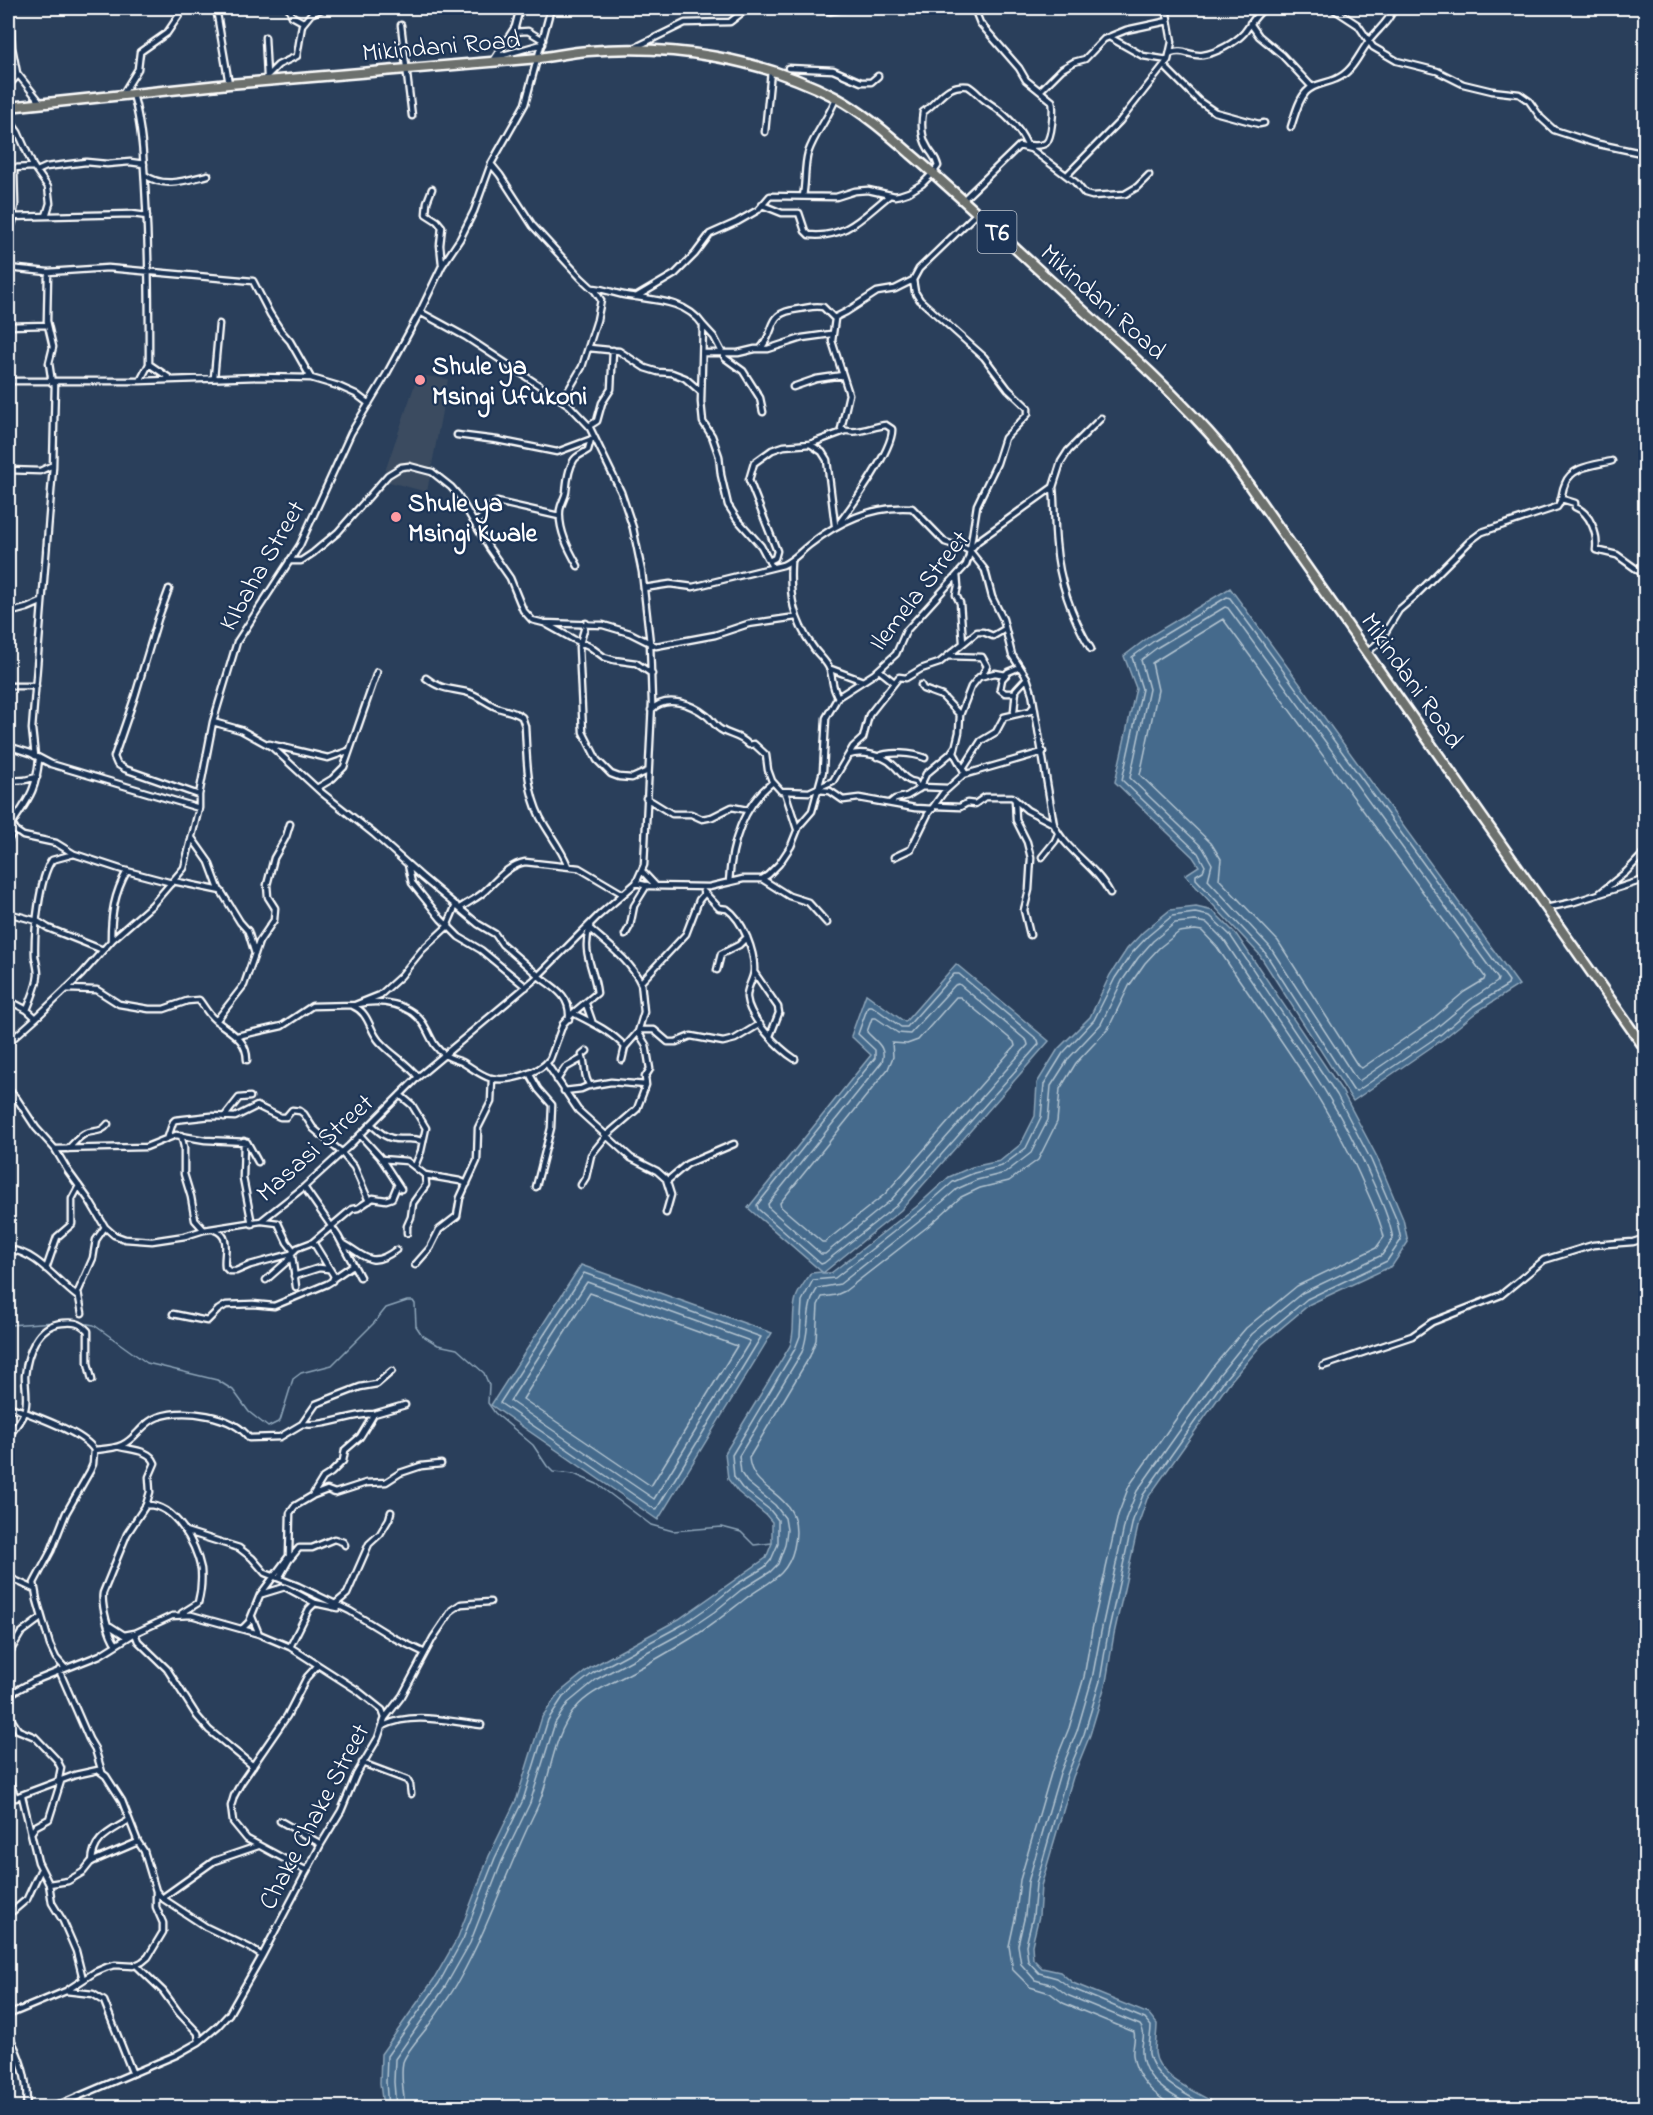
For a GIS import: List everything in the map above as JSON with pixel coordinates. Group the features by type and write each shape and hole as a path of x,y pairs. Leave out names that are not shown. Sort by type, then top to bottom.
{"highway":[{"name":"Mikindani Road","path":"8,107 264,79 632,49 700,54 735,60 771,71 836,98 866,118 933,173 1124,345 1225,451 1646,1050"}],"street":[{"path":"10,8 12,47 18,75 41,103"},
{"path":"122,95 138,69 142,49 167,33 184,8"},
{"path":"216,8 229,84"},
{"path":"289,8 292,16 303,22"},
{"path":"264,79 278,65 297,56 299,32 303,22 311,14 324,8"},
{"path":"494,59 512,33 520,8"},
{"name":"KIbaha Street","path":"8,1043 66,989 111,940 152,905 184,868 199,808 199,795 213,722 237,642 300,545 342,450 420,312 442,266 460,239 474,210 491,164 525,104 551,8"},
{"path":"632,49 685,23 730,22 748,8"},
{"path":"818,8 850,8"},
{"path":"963,200 1019,146 1043,145 1048,140 1053,104 1051,99 1026,80 1019,68 980,23 974,8"},
{"path":"1067,175 1120,121 1168,60 1171,52 1166,8"},
{"path":"1171,52 1183,51 1203,55 1231,43 1243,34 1252,18 1265,8"},
{"path":"1332,8 1358,25 1368,42 1397,61 1437,71 1463,84 1519,94 1529,101 1547,125 1561,133 1646,154"},
{"path":"1291,127 1300,102 1312,87 1338,78 1356,63 1368,42 1387,21 1394,8"},
{"path":"1040,91 1058,72 1074,62 1085,59 1102,40 1131,29 1168,21"},
{"path":"1250,23 1259,36 1282,55 1312,87"},
{"path":"401,25 412,116"},
{"path":"512,33 528,31 542,42"},
{"path":"1243,34 1259,36"},
{"path":"264,79 266,37"},
{"path":"1110,37 1143,56 1168,60"},
{"path":"494,59 542,42"},
{"path":"1164,66 1199,101 1215,112 1259,124 1264,123"},
{"path":"789,68 833,70 861,82 871,82 878,76"},
{"path":"765,132 771,71"},
{"path":"8,86 18,75"},
{"path":"636,297 675,274 698,251 710,234 758,210 772,195 836,198 855,191 868,190 895,196 909,192 933,173 938,166 925,142 921,126 923,112 934,105 940,95 955,87 968,86 983,99 1000,109 1017,128 1026,146 1067,175 1085,194 1092,196 1125,194 1137,187 1149,175"},
{"path":"133,94 139,116 145,175 149,272 149,364 140,381"},
{"path":"803,196 807,157 817,131 836,98"},
{"path":"8,121 48,187 50,205 45,216"},
{"path":"8,140 15,205 8,236"},
{"path":"10,168 36,169 86,162 144,164"},
{"path":"491,164 533,226 598,293 601,303 589,348 578,377 568,391 558,397"},
{"path":"145,175 153,181 172,183 208,176"},
{"path":"432,189 426,214 442,227 440,246 442,266"},
{"path":"762,205 782,213 799,213 805,231 809,235 830,235 852,227 890,195"},
{"path":"834,318 877,292 895,289 913,280 919,269 977,213"},
{"path":"12,217 132,214 147,216"},
{"path":"8,243 8,253"},
{"path":"8,268 48,272 108,268 253,281 270,314 290,341 311,378"},
{"path":"8,841 13,827 33,793 38,777 32,729 53,465 54,382 50,363 52,347 48,325 48,272"},
{"path":"913,280 915,292 920,300 984,357 1008,389 1028,408 1028,414 1005,438 997,463 980,498 974,517 970,551"},
{"path":"593,288 636,297 659,299 695,315 714,337 727,360 743,371 759,398 763,412"},
{"path":"761,348 769,337 776,317 787,310 820,306 827,309 834,318 835,326 831,334 849,394 849,402 841,425 841,429 845,431"},
{"path":"420,312 466,337 569,405 589,426 593,439 624,501 633,528 644,588 652,674 644,854 642,871 636,883 700,888 743,879 762,879 789,896 808,902 827,923"},
{"path":"214,378 219,324"},
{"path":"8,326 48,325"},
{"path":"703,325 702,419 712,436 719,456 728,505 761,546 772,567"},
{"path":"703,353 768,349 802,338 831,334"},
{"path":"589,348 620,352 645,368 685,378 701,392"},
{"path":"589,426 597,420 602,403 611,389 613,350"},
{"path":"149,364 158,372 174,380"},
{"path":"793,387 816,379 843,375"},
{"path":"8,381 311,378 356,394 369,404"},
{"path":"1091,649 1074,620 1061,582 1053,487 1061,462 1068,451 1101,418"},
{"path":"644,588 670,584 693,587 791,562 806,547 836,525 866,486 887,448 892,434 890,426 886,424 856,431 845,431 810,444 784,446 772,450 754,463 749,480 752,492 777,551 775,558 769,561"},
{"path":"457,435 557,452 593,439"},
{"path":"578,566 573,554 569,551 561,527 560,506 566,492 565,484 574,458 588,450 593,439"},
{"path":"810,444 822,452 827,460 836,525"},
{"path":"1368,652 1380,642 1399,610 1470,541 1491,529 1557,507 1562,499 1565,482 1574,472 1581,468 1612,461"},
{"path":"8,470 40,471 53,465"},
{"path":"289,561 301,561 313,553 338,532 388,475 401,467 409,466 427,470 445,482 458,495 489,548 510,578 530,619 544,622 586,623 618,629 656,646 663,646 748,624 796,617"},
{"name":"Ilemela Street","path":"838,697 879,670 898,652 906,631 957,575 978,541 1053,487"},
{"path":"1562,499 1575,503 1575,507 1579,508 1592,525 1596,535 1596,550 1617,555 1646,576"},
{"path":"474,522 481,520 490,506 497,502 560,516"},
{"path":"836,525 891,507 912,508 945,542 970,551 985,570 1012,655 1027,678 1043,752 1054,824 1058,834 1102,878 1110,893"},
{"path":"791,562 792,603 796,617 814,648 828,667 863,681"},
{"path":"957,575 956,595 960,605 963,642"},
{"path":"169,589 114,760 125,769 199,795"},
{"path":"8,613 27,609 41,602"},
{"path":"544,622 609,659 636,663 652,674"},
{"path":"586,623 580,642 582,725 585,738 597,760 611,774 632,778 648,771"},
{"path":"651,710 666,702 686,705 700,711 722,731 740,736 749,745 754,744 762,751 773,782 781,791 806,792 819,789 836,777 853,747 863,738 869,715 899,677 906,678 921,669 935,666 977,632 993,636 1005,629"},
{"path":"948,656 982,657 987,666 971,687 960,715 955,755 964,771"},
{"path":"762,879 771,873 791,846 797,829 812,811 819,789 825,751 826,718 838,697 833,688 828,667"},
{"path":"1016,693 1005,693 1000,690 1002,679 1010,671 1020,667"},
{"path":"879,670 894,682"},
{"path":"317,788 332,779 345,764 362,721 365,704 377,672"},
{"path":"982,675 994,673 1006,675"},
{"path":"426,678 442,688 480,697 498,708 514,711 522,717 525,726 529,787 539,814 561,849 568,866"},
{"path":"1014,711 1016,693 1027,678"},
{"path":"921,685 923,689 942,696 960,715"},
{"path":"8,686 36,686"},
{"path":"894,857 914,846 928,815 964,771 981,741 996,732 1004,717 1030,711 1034,705"},
{"path":"213,722 241,730 267,743 328,758 349,750"},
{"path":"267,743 478,924 495,934 538,976 566,998 570,1010 569,1019"},
{"path":"8,746 51,764 199,808"},
{"path":"919,789 926,774 955,747"},
{"path":"964,771 996,767 1010,760 1043,752"},
{"path":"849,755 861,753 892,763 909,782 915,782 919,789"},
{"path":"877,757 892,753 917,755 925,759"},
{"path":"8,781 38,777"},
{"path":"729,882 732,857 747,810 754,798 773,782"},
{"path":"890,803 919,789 948,788"},
{"path":"819,789 830,791 843,800 859,798 926,810 935,807 960,807 967,803 973,805 986,797 1012,797 1027,810 1054,824"},
{"path":"785,792 797,829"},
{"path":"646,798 672,814 691,814 702,819 712,817 732,807 747,810"},
{"path":"1015,800 1016,820 1027,842 1031,858 1029,890 1024,910 1030,935"},
{"path":"8,817 18,833 29,838 56,843 74,854 172,882 219,889"},
{"path":"216,1021 244,986 259,942 274,921 274,908 268,897 267,885 274,858 286,837 290,824"},
{"path":"1042,857 1058,834"},
{"path":"192,838 209,862 219,889 248,931 255,954"},
{"path":"1598,894 1626,872 1646,851"},
{"path":"27,1010 38,976 35,957 37,921 40,894 49,864 58,857 74,854"},
{"path":"358,1004 380,995 401,976 422,950 448,924 459,907 483,893 505,872 519,863 537,862 579,867 623,894"},
{"path":"408,865 412,883 441,919 459,937 481,950 526,987"},
{"path":"111,940 113,904 118,886 127,871"},
{"path":"642,871 656,886"},
{"path":"1546,908 1646,879"},
{"name":"Masasi Street","path":"105,1227 114,1235 124,1239 152,1241 262,1221 304,1187 418,1077 526,987 636,883"},
{"path":"624,935 630,926 634,906 647,885"},
{"path":"700,888 719,908 732,912 740,922 747,937 754,972 778,1007 770,1036"},
{"path":"641,984 686,934 699,900 705,893"},
{"path":"8,913 37,921 41,925 103,950"},
{"path":"237,1036 282,1026 310,1007 350,1005 370,1001 397,1004 423,1023 433,1043 445,1055 492,1078 508,1078 529,1073 547,1064 560,1030 573,1013 597,993 592,967 586,953 586,939 590,926 633,969 641,984 644,1012 639,1031 625,1047 622,1060"},
{"path":"717,970 719,955 739,945 747,937"},
{"path":"754,972 746,995 752,1014 779,1048 795,1059"},
{"path":"66,989 97,990 119,1004 149,1009 164,1009 197,999 216,1021 237,1036 244,1045 247,1060"},
{"path":"8,1000 27,1010 36,1018"},
{"path":"586,1004 592,1022"},
{"path":"350,1005 363,1012 379,1041 408,1064 418,1077"},
{"path":"573,1013 617,1038 625,1047"},
{"path":"639,1031 654,1030 668,1042 676,1042 691,1036 723,1042 735,1039 760,1024"},
{"path":"581,1185 586,1177 591,1155 607,1135 637,1109 646,1085 645,1077 650,1069 646,1046 639,1031"},
{"path":"587,1051 582,1054 585,1065 584,1075 590,1086"},
{"path":"557,1080 565,1068 583,1059"},
{"path":"547,1064 578,1110 635,1160 657,1171 667,1181 670,1195 666,1213"},
{"path":"529,1073 538,1089 552,1105 551,1128 536,1187"},
{"path":"415,1265 430,1248 439,1230 456,1218 460,1198 477,1161 478,1128 490,1102 492,1078"},
{"path":"564,1091 611,1082 646,1085"},
{"path":"8,1089 36,1128 56,1149 68,1172 105,1227 96,1240 93,1258 80,1282 78,1297 82,1313"},
{"path":"400,1095 412,1105 425,1125 421,1151 415,1166"},
{"path":"224,1117 239,1098 250,1098"},
{"path":"168,1137 175,1120 211,1116 236,1118 257,1106 286,1117 292,1110 300,1111 307,1117 313,1128 341,1152 354,1167 369,1201"},
{"path":"68,1149 80,1137 88,1133 99,1132 108,1124"},
{"path":"371,1124 382,1134 391,1138 411,1138 422,1141"},
{"path":"266,1280 271,1278 293,1254 313,1242 352,1209 373,1198 389,1200 399,1188 381,1159 360,1135"},
{"path":"56,1149 146,1147 168,1137 181,1136 248,1143 258,1162"},
{"path":"181,1136 184,1147 184,1174 195,1220 204,1230"},
{"path":"244,1142 243,1178 252,1224"},
{"path":"667,1181 687,1164 734,1144"},
{"path":"381,1159 404,1160 425,1175 460,1180 467,1184"},
{"path":"407,1233 413,1203 426,1185 425,1175"},
{"path":"46,1269 57,1237 72,1224 72,1199 79,1186"},
{"path":"304,1187 332,1227 360,1276"},
{"path":"262,1221 278,1223 293,1254 296,1287"},
{"path":"213,1229 222,1233 225,1238 224,1266 229,1271 293,1254"},
{"path":"1323,1366 1412,1336 1432,1322 1501,1295 1544,1260 1593,1245 1633,1242 1646,1238"},
{"path":"313,1242 334,1278"},
{"path":"342,1243 368,1259 380,1259 396,1250"},
{"path":"8,1249 29,1255 59,1278 78,1297"},
{"path":"173,1314 207,1321 226,1305 274,1306 327,1284 362,1257"},
{"path":"294,1276 320,1268 328,1269"},
{"path":"8,1437 24,1413 27,1363 39,1334 49,1326 76,1323 81,1324 88,1331 88,1363 92,1380"},
{"path":"94,1450 124,1444 149,1422 157,1417 168,1415 184,1414 220,1418 253,1439 280,1437 302,1424 316,1404 360,1387 377,1384 392,1371"},
{"path":"302,1424 327,1424 405,1405"},
{"path":"8,1406 42,1419 84,1440 94,1450 93,1464 66,1513 51,1551 35,1580 34,1588 41,1618 88,1739 95,1749 102,1772 113,1787 144,1851 156,1891 156,1906 163,1923 163,1932 148,1957 137,1966"},
{"path":"312,1496 323,1478 343,1461 345,1450 360,1437 374,1414"},
{"path":"116,1644 111,1638 110,1626 102,1602 104,1588 127,1534 146,1504 150,1491 148,1482 155,1464 154,1460 142,1452 117,1447"},
{"path":"279,1578 289,1558 290,1513 295,1506 327,1490 334,1493 366,1483 386,1482 410,1469 441,1464"},
{"path":"8,1695 62,1669 100,1655 135,1634 196,1605 201,1586 198,1558 185,1531 164,1510 146,1504"},
{"path":"334,1605 347,1594 369,1544 380,1534 389,1519 390,1512"},
{"path":"185,1531 239,1548 257,1563 262,1571 345,1609 425,1653"},
{"path":"241,1629 249,1622 260,1595 273,1576 301,1548 312,1548 334,1539 340,1540 345,1545"},
{"path":"8,1577 34,1588"},
{"path":"260,1595 285,1587 315,1603 345,1609"},
{"path":"385,1718 402,1696 433,1638 456,1605 490,1602"},
{"path":"290,1647 309,1609 315,1603"},
{"name":"Chake Chake Street","path":"51,2108 176,2055 199,2042 229,2014 341,1811 362,1763 383,1726 385,1718 382,1710 290,1647 259,1634 199,1616 179,1614"},
{"path":"252,1616 259,1634"},
{"path":"8,1655 21,1633 41,1618"},
{"path":"110,1626 124,1635 135,1634"},
{"path":"135,1634 138,1641 167,1669 197,1716 209,1730 253,1766"},
{"path":"307,1871 258,1846 239,1832 231,1815 234,1796 287,1716 307,1677 318,1665"},
{"path":"8,1714 18,1730 35,1737 52,1753 61,1768 75,1775"},
{"path":"383,1726 403,1718 437,1719 482,1725"},
{"path":"362,1763 407,1780 411,1794"},
{"path":"31,1833 36,1826 51,1817 61,1768"},
{"path":"8,1800 75,1775 95,1770 102,1772"},
{"path":"8,1779 16,1798"},
{"path":"13,1911 27,1899 40,1875 22,1796"},
{"path":"92,1862 92,1853 97,1841 129,1820"},
{"path":"280,1821 321,1844"},
{"path":"49,1884 68,1881 83,1872 92,1862 138,1842"},
{"path":"162,1898 214,1862 258,1846"},
{"path":"40,1868 49,1884 52,1903 67,1929 83,1979"},
{"path":"156,1891 162,1898 206,1927 262,1956"},
{"path":"8,2015 66,1991 83,1979 115,1965 137,1966 163,1991 196,2031 199,2042"},
{"path":"66,1991 93,1994 104,2001 132,2072"},
{"path":"8,2034 23,2067 26,2108"}],"shaded area":[{"path":"418,375 448,379 427,492 382,480"}],"water":[{"path":"1230,588 1519,985 1478,1011 1443,1039 1353,1101 1259,954 1185,875 1199,866 1193,857 1115,782 1136,688 1124,656 1150,636"},
{"path":"1196,907 1213,911 1236,934 1342,1091 1377,1157 1403,1219 1408,1242 1392,1266 1310,1304 1262,1344 1229,1383 1147,1499 1139,1522 1114,1634 1106,1682 1090,1735 1073,1777 1041,1886 1039,1916 1032,1945 1033,1959 1042,1968 1060,1972 1073,1983 1149,2014 1157,2024 1155,2052 1164,2070 1182,2085 1222,2107 383,2107 380,2083 381,2054 434,1979 458,1937 489,1856 517,1798 542,1717 559,1693 590,1668 679,1619 766,1558 772,1543 772,1522 738,1492 728,1479 725,1453 790,1346 795,1304 799,1291 811,1273 822,1272 748,1208 871,1055 851,1036 866,994 905,1022 956,964 1049,1041 901,1210 823,1273 831,1273 916,1207 949,1177 972,1167 1000,1161 1021,1144 1035,1116 1037,1083 1058,1049 1090,1017 1110,975 1127,949 1143,932 1170,910"},
{"path":"581,1265 772,1333 658,1520 491,1405"}],"waterway":[{"path":"82,1323 94,1325 147,1363 217,1380 233,1390 249,1412 268,1427 280,1421 293,1379 301,1373 332,1365 386,1308 413,1301 416,1326 422,1335 438,1345 457,1349 484,1373 489,1385 488,1403 495,1413 533,1445 553,1472 574,1474 597,1484 651,1525 673,1531 722,1527 741,1532 754,1545 772,1543"},
{"path":"8,1325 56,1322"}],"place":[{"name":"Shule ya Msingi Ufukoni","path":"420,380"},
{"name":"Shule ya Msingi Kwale","path":"396,517"}]}
